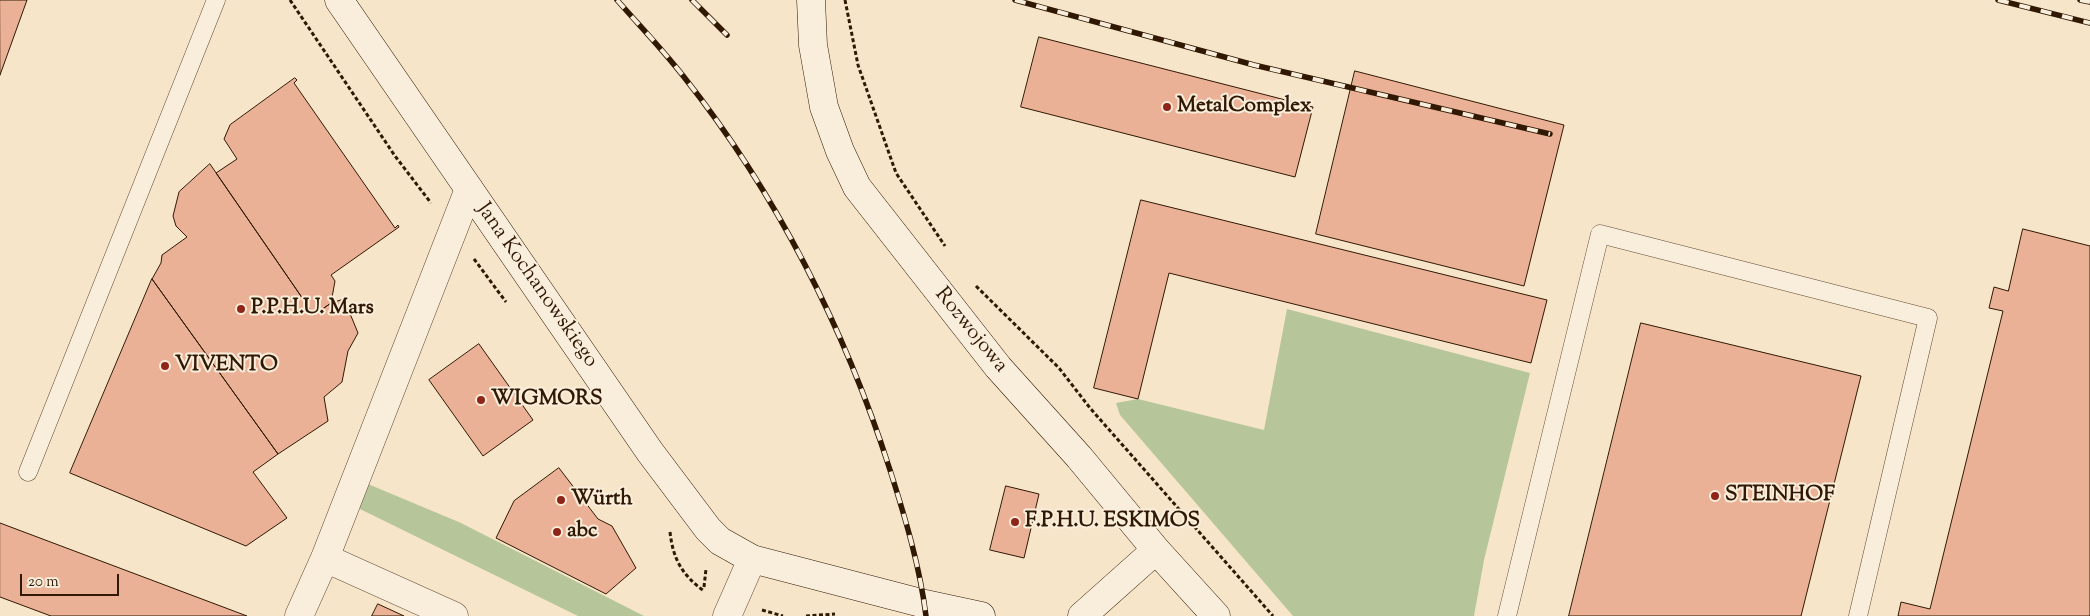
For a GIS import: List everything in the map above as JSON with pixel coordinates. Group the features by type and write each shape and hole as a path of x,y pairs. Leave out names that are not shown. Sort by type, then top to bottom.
{"street":[{"name":"Jana Kochanowskiego","path":"339,0 650,452 684,498 720,541 752,559 925,604 982,616"},
{"name":"Rozwojowa","path":"811,0 813,45 824,107 840,151 857,187 998,367 1079,457 1156,550 1216,616"},
{"path":"299,616 325,558 469,189"},
{"path":"1082,616 1156,550"},
{"path":"325,558 454,616"},
{"path":"727,616 752,559"}],"lane":[{"path":"28,472 216,0"},
{"path":"1507,616 1600,234 1928,318 1858,616"}],"path":[{"path":"290,0 395,156 510,306"},
{"path":"845,0 858,65 896,173 948,250"},
{"path":"971,280 1059,368 1090,408 1274,616"},
{"path":"670,526 671,545 678,565 689,579 704,590"}],"green space":[{"path":"1287,309 1530,373 1484,560 1474,616 1293,616 1120,415 1116,403 1138,399 1264,430"},
{"path":"356,479 461,523 644,616 578,616 360,509 353,487"}],"building":[{"path":"0,0 27,0 0,75"},
{"name":"MetalComplex","path":"1039,37 1313,107 1295,177 1021,107"},
{"path":"1355,71 1564,125 1524,286 1316,234"},
{"path":"295,78 297,80 294,83 395,228 398,225 399,227 331,275 335,281 331,303 314,315 216,173 237,159 224,139 230,125"},
{"name":"P.P.H.U. Mars","path":"210,164 314,315 331,303 344,299 358,333 348,351 342,382 324,397 328,421 278,454 152,279 161,263 162,255 187,237 176,226 173,216 179,192"},
{"path":"1141,200 1547,300 1531,363 1169,273 1138,399 1094,388"},
{"path":"2023,229 2090,246 2090,616 1898,616 1901,602 1930,609 2003,311 1989,308 1994,287 2008,291"},
{"name":"VIVENTO","path":"152,279 278,454 253,472 287,518 246,546 70,473"},
{"name":"STEINHOF","path":"1641,323 1861,376 1801,616 1569,616"},
{"name":"WIGMORS","path":"479,344 533,420 483,456 429,380"},
{"name":"abc","path":"559,468 598,519 612,526 636,568 606,594 496,538 514,501"},
{"name":"F.P.H.U. ESKIMOS","path":"1006,486 1039,494 1024,558 990,550"},
{"path":"0,523 247,616 51,616 0,597"},
{"path":"378,604 404,616 372,616"}],"railway":[{"path":"617,0 676,67 717,121 778,215 805,264 852,365 872,417 906,524 920,579 926,616"},
{"path":"692,0 727,35"},
{"path":"1015,0 1254,65 1550,134"},
{"path":"1998,0 2090,23"},
{"path":"2080,0 2090,2"}],"place":[{"name":"MetalComplex","path":"1167,107"},
{"name":"P.P.H.U. Mars","path":"241,309"},
{"name":"VIVENTO","path":"165,366"},
{"name":"WIGMORS","path":"481,400"},
{"name":"STEINHOF","path":"1715,496"},
{"name":"Würth","path":"561,500"},
{"name":"F.P.H.U. ESKIMOS","path":"1015,522"},
{"name":"abc","path":"557,532"}]}
